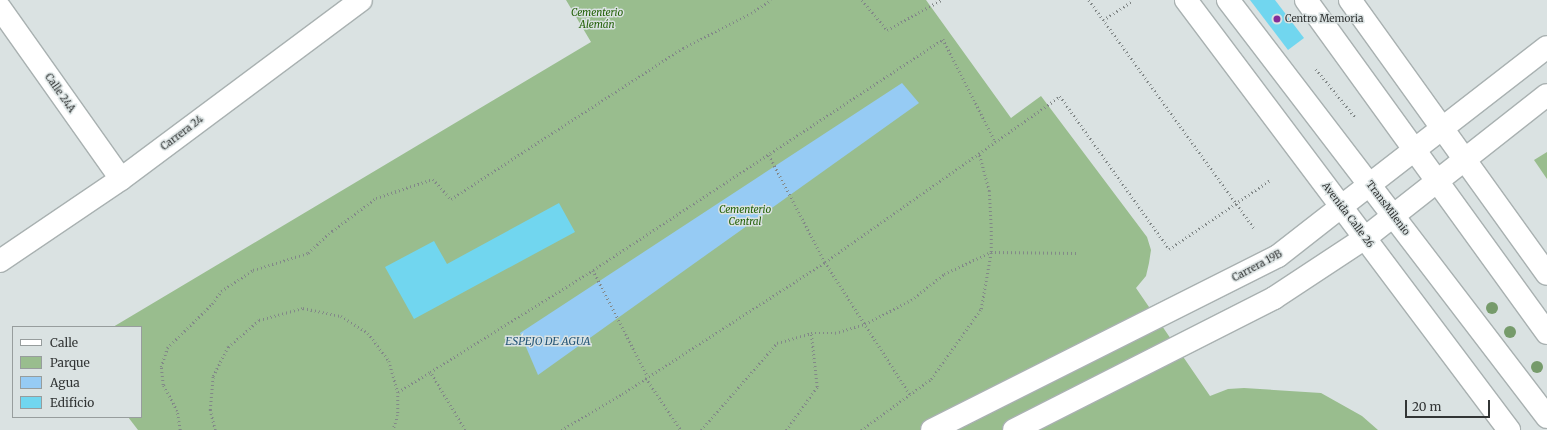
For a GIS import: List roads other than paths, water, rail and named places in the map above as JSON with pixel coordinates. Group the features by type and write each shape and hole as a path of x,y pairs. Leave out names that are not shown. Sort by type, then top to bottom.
{"street":[{"name":"Carrera 24","path":"0,260 121,179 361,0"},
{"name":"Avenida Calle 26","path":"1186,0 1510,430"},
{"name":"TransMilenio","path":"1228,0 1371,184 1547,417"},
{"path":"1306,0 1416,149 1437,181 1547,333"},
{"path":"1350,0 1547,274"},
{"name":"Calle 24A","path":"0,8 121,179"},
{"name":"Carrera 19B","path":"932,430 1278,256 1547,47"},
{"path":"1014,430 1274,298 1365,238 1547,94"}],"water":[{"name":"ESPEJO DE AGUA","path":"902,83 919,103 538,375 520,333"}],"place":[{"name":"Centro Memoria","path":"1277,19"}],"park label":[{"name":"Cementerio Alemán","path":"597,18"},
{"name":"Cementerio Central","path":"745,214"}]}
